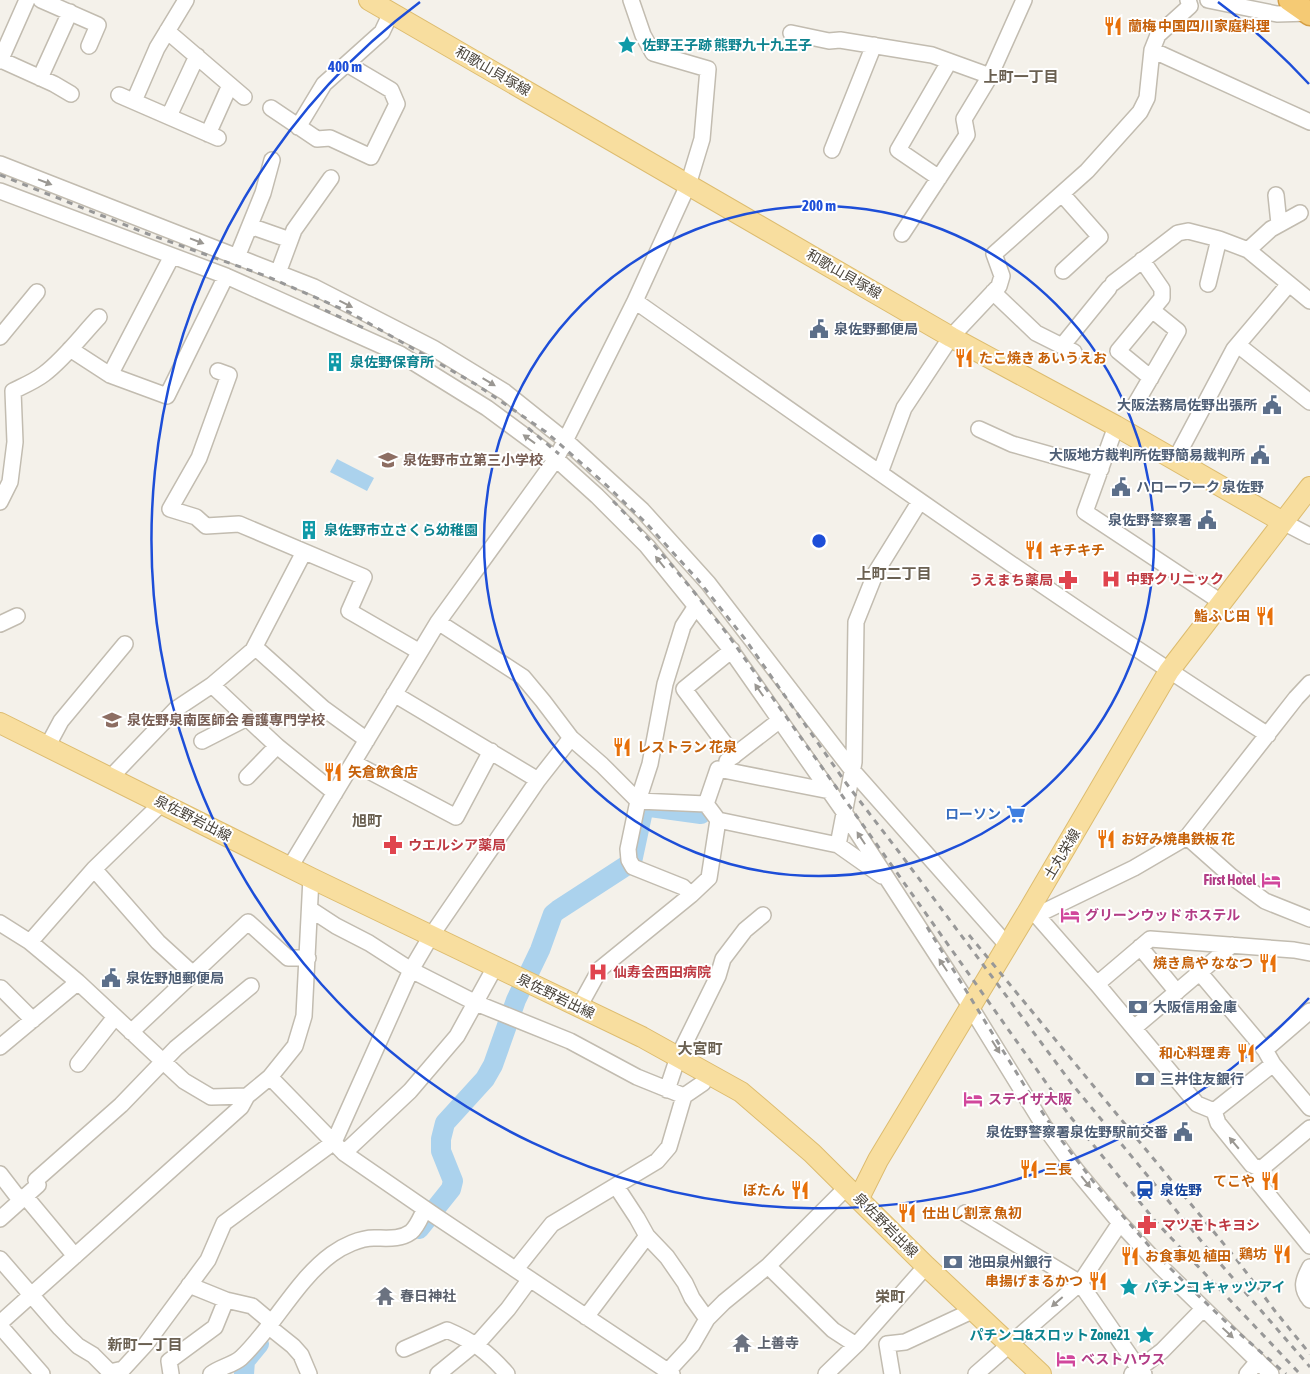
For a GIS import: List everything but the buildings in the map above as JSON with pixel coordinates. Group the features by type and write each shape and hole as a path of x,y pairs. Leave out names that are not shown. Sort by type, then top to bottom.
{"highway":[{"path":"1290,0 1309,14"}],"main road":[{"name":"和歌山貝塚線","path":"369,0 952,337 1116,426 1283,522"},
{"path":"1283,522 1310,487"},
{"name":"土丸栄線","path":"853,1193 878,1160 1007,945 1034,912 1169,672 1283,522"},
{"name":"泉佐野岩出線","path":"0,723 311,878 642,1037 707,1073 750,1100 812,1153 926,1266 1041,1374"}],"street":[{"path":"27,0 0,61 40,78 70,94"},
{"path":"41,0 98,25 89,46"},
{"path":"134,101 157,48 186,0"},
{"path":"290,867 438,622 556,459 635,301 688,185 702,139 708,69 653,53 643,35 631,0"},
{"path":"902,234 968,136 964,119 990,76 1024,0"},
{"path":"880,473 904,408 952,337 999,286 1002,276 994,254 1087,171 1140,112 1147,98 1152,50 1158,35 1190,6 1188,0"},
{"path":"1208,0 1277,14 1309,14"},
{"path":"40,78 70,12"},
{"path":"298,126 324,84 382,32 391,13"},
{"path":"167,31 244,96"},
{"path":"791,34 932,55 990,76"},
{"path":"832,150 874,45"},
{"path":"1152,50 1310,122"},
{"path":"169,116 197,56"},
{"path":"939,178 898,150 949,62"},
{"path":"271,108 317,140 330,138 372,157 397,104 391,90 347,64"},
{"path":"119,95 213,136 230,85"},
{"path":"238,257 263,193 272,160"},
{"path":"0,164 314,287 433,348 504,392 565,440 642,510 708,584 852,770 1007,945"},
{"path":"256,290 290,240 294,230 331,178"},
{"path":"0,191 226,276 400,354 487,408 556,459 597,496 647,546 732,650 844,812 970,1006 1044,1126 1076,1170 1120,1223 1203,1309 1271,1374"},
{"path":"1062,194 1100,237 1063,270"},
{"path":"1276,195 1280,224"},
{"path":"1248,250 1271,228 1300,213"},
{"path":"250,226 290,240"},
{"path":"993,292 1036,333 1068,349 1111,285 1178,233 1188,231 1219,239 1248,250 1310,301"},
{"path":"1208,284 1219,239"},
{"path":"110,375 172,256"},
{"path":"1142,260 1162,288 1162,298 1118,350 1151,378"},
{"path":"70,349 110,375 167,396 226,276"},
{"path":"1175,460 1238,345 1289,284"},
{"path":"0,337 37,292"},
{"path":"635,301 920,501 1169,672 1268,734"},
{"path":"1136,402 1178,331 1152,310"},
{"path":"0,502 10,482 15,442 13,391 42,376 64,357 99,317"},
{"path":"1238,345 1310,402"},
{"path":"218,372 229,375 199,458 170,509 196,517 206,526 239,524 364,577 349,611 420,652"},
{"path":"1116,426 1086,512 1221,602"},
{"path":"979,428 1012,444 1101,469"},
{"path":"0,443 15,442"},
{"path":"838,845 854,762 856,622 876,572 920,501"},
{"path":"1283,522 1310,536"},
{"path":"111,777 176,709 212,685 255,647 304,552"},
{"path":"691,895 683,887 631,864 628,849 638,802 650,764 665,684 683,626 696,606"},
{"path":"0,624 18,616"},
{"path":"438,622 522,677 571,738 602,765 638,802 706,804"},
{"path":"47,747 61,721 125,644"},
{"path":"255,647 324,708 367,740"},
{"path":"684,690 732,650"},
{"path":"1260,1169 1252,1165 1218,1123 1214,1111 1197,1104 1034,912 1134,868 1188,837 1310,683"},
{"path":"665,684 684,690 734,756"},
{"path":"212,685 277,746 335,793"},
{"path":"394,694 538,780"},
{"path":"202,741 247,718"},
{"path":"706,804 718,768 780,720"},
{"path":"339,1147 411,970 431,936 538,780 571,738"},
{"path":"247,777 277,746"},
{"path":"354,763 456,817 491,752"},
{"path":"718,768 830,791"},
{"path":"30,942 94,869 162,803"},
{"path":"706,804 718,820 838,845 888,880"},
{"path":"582,1009 584,998 600,969 691,895 709,878 718,820"},
{"path":"1188,837 1231,876 1265,901 1310,919"},
{"path":"94,869 158,942 193,974"},
{"path":"42,1374 0,1324 241,1107 247,1096 270,1077 295,1046 304,1016 311,878"},
{"path":"310,909 411,970 476,1003 578,1045 637,1077 684,1096"},
{"path":"667,1090 678,1057 718,976 722,959 745,930 763,915"},
{"path":"131,1032 248,922 288,958 308,958"},
{"path":"0,923 30,942 78,982 184,1081 210,1097 247,1096"},
{"path":"1097,984 1150,939 1310,952"},
{"path":"1134,1028 1232,945"},
{"path":"1140,947 1177,992"},
{"path":"0,1259 78,1346 93,1355 110,1372 123,1369 146,1344 208,1260 224,1222 339,1147 410,1092 458,1036 495,967"},
{"path":"1200,973 1265,1050 1273,1064 1309,1104"},
{"path":"0,1047 78,982"},
{"path":"0,1219 38,1185 36,1180 121,1105 176,1048 251,986"},
{"path":"1,988 33,1020"},
{"path":"1265,1050 1310,1011"},
{"path":"78,1064 115,1017"},
{"path":"1214,1111 1273,1064"},
{"path":"516,1269 552,1224 657,1161 669,1147 684,1096 703,1083 707,1073"},
{"path":"270,1077 339,1147 429,1212 670,1373 692,1345 707,1319 724,1302 853,1193"},
{"path":"1310,1128 1260,1169 1257,1181 1310,1246"},
{"path":"0,1174 75,1256"},
{"path":"616,1186 647,1236 667,1257 707,1319"},
{"path":"211,1374 240,1359 271,1327 313,1271 331,1254 359,1241 402,1236 411,1232 429,1212"},
{"path":"965,1213 1080,1283 1138,1372 1162,1351 1203,1309"},
{"path":"977,1374 1080,1283 1120,1223"},
{"path":"586,1317 647,1236"},
{"path":"768,1266 833,1330 856,1344"},
{"path":"826,1374 856,1344 926,1266"},
{"path":"1306,1274 1303,1288 1310,1300"},
{"path":"438,1374 477,1344 508,1308 530,1278"},
{"path":"189,1285 226,1300 252,1306 301,1355 310,1374"},
{"path":"171,1374 169,1361 215,1327 226,1300"},
{"path":"892,1374 887,1344 905,1342 974,1310"},
{"path":"404,1349 447,1330 477,1344 489,1354 504,1373"},
{"path":"1247,1374 1258,1361"}],"water":[{"path":"337,459 374,478 367,491 330,472"}],"waterway":[{"path":"419,1229 451,1189 453,1181 441,1151 441,1139 445,1123 485,1079 493,1065 516,1000 540,950 553,914 632,862 643,811 650,807 701,814"},
{"path":"244,1374 245,1361 259,1344"}],"railway":[{"path":"0,175 148,234 266,276 349,312 477,385 546,432 604,483 646,523 698,580 745,639 846,783 1072,1084 1212,1254 1310,1367"},
{"path":"314,305 366,329"},
{"path":"528,428 559,454"},
{"path":"613,501 672,566 728,635 1069,1115 1156,1222 1300,1374"},
{"path":"927,927 1026,1088 1059,1137 1096,1185 1156,1254 1181,1279 1224,1320 1286,1374"},
{"path":"969,935 1237,1260 1310,1354"}],"place":[{"name":"蘭梅 中国四川家庭料理","path":"1113,26"},
{"name":"佐野王子跡 熊野九十九王子","path":"627,45"},
{"name":"泉佐野郵便局","path":"819,329"},
{"name":"たこ焼き あいうえお","path":"964,358"},
{"name":"泉佐野保育所","path":"335,362"},
{"name":"大阪法務局佐野出張所","path":"1272,405"},
{"name":"大阪地方裁判所佐野簡易裁判所","path":"1260,455"},
{"name":"泉佐野市立第三小学校","path":"388,460"},
{"name":"ハローワーク 泉佐野","path":"1121,487"},
{"name":"泉佐野警察署","path":"1207,520"},
{"name":"泉佐野市立さくら幼稚園","path":"309,530"},
{"name":"キチキチ","path":"1034,550"},
{"name":"中野クリニック","path":"1111,579"},
{"name":"うえまち薬局","path":"1068,580"},
{"name":"鮨ふじ田","path":"1265,616"},
{"name":"泉佐野泉南医師会 看護専門学校","path":"112,720"},
{"name":"レストラン 花泉","path":"622,747"},
{"name":"矢倉飲食店","path":"333,772"},
{"name":"ローソン","path":"1016,814"},
{"name":"お好み焼串鉄板 花","path":"1106,839"},
{"name":"ウエルシア薬局","path":"393,845"},
{"name":"First Hotel","path":"1271,880"},
{"name":"グリーンウッド ホステル","path":"1070,915"},
{"name":"焼き鳥や ななつ","path":"1268,963"},
{"name":"仙寿会西田病院","path":"598,972"},
{"name":"泉佐野旭郵便局","path":"111,978"},
{"name":"大阪信用金庫","path":"1138,1007"},
{"name":"和心料理 寿","path":"1246,1053"},
{"name":"三井住友銀行","path":"1145,1079"},
{"name":"ステイザ大阪","path":"973,1099"},
{"name":"泉佐野警察署泉佐野駅前交番","path":"1183,1132"},
{"name":"三長","path":"1029,1169"},
{"name":"てこや","path":"1270,1181"},
{"name":"ぼたん","path":"800,1190"},
{"name":"泉佐野","path":"1145,1190"},
{"name":"仕出し割烹 魚初","path":"907,1213"},
{"name":"マツモトキヨシ","path":"1147,1225"},
{"name":"鶏坊","path":"1282,1254"},
{"name":"お食事処 植田","path":"1130,1256"},
{"name":"池田泉州銀行","path":"953,1262"},
{"name":"串揚げまるかつ","path":"1098,1281"},
{"name":"パチンコ キャッツアイ","path":"1129,1287"},
{"name":"春日神社","path":"385,1296"},
{"name":"パチンコ&スロット Zone21","path":"1145,1335"},
{"name":"上善寺","path":"742,1343"},
{"name":"ベストハウス","path":"1066,1359"}],"district":[{"name":"上町一丁目","path":"1021,76"},
{"name":"上町二丁目","path":"894,573"},
{"name":"旭町","path":"367,820"},
{"name":"大宮町","path":"700,1048"},
{"name":"栄町","path":"890,1296"},
{"name":"新町一丁目","path":"145,1344"}]}
